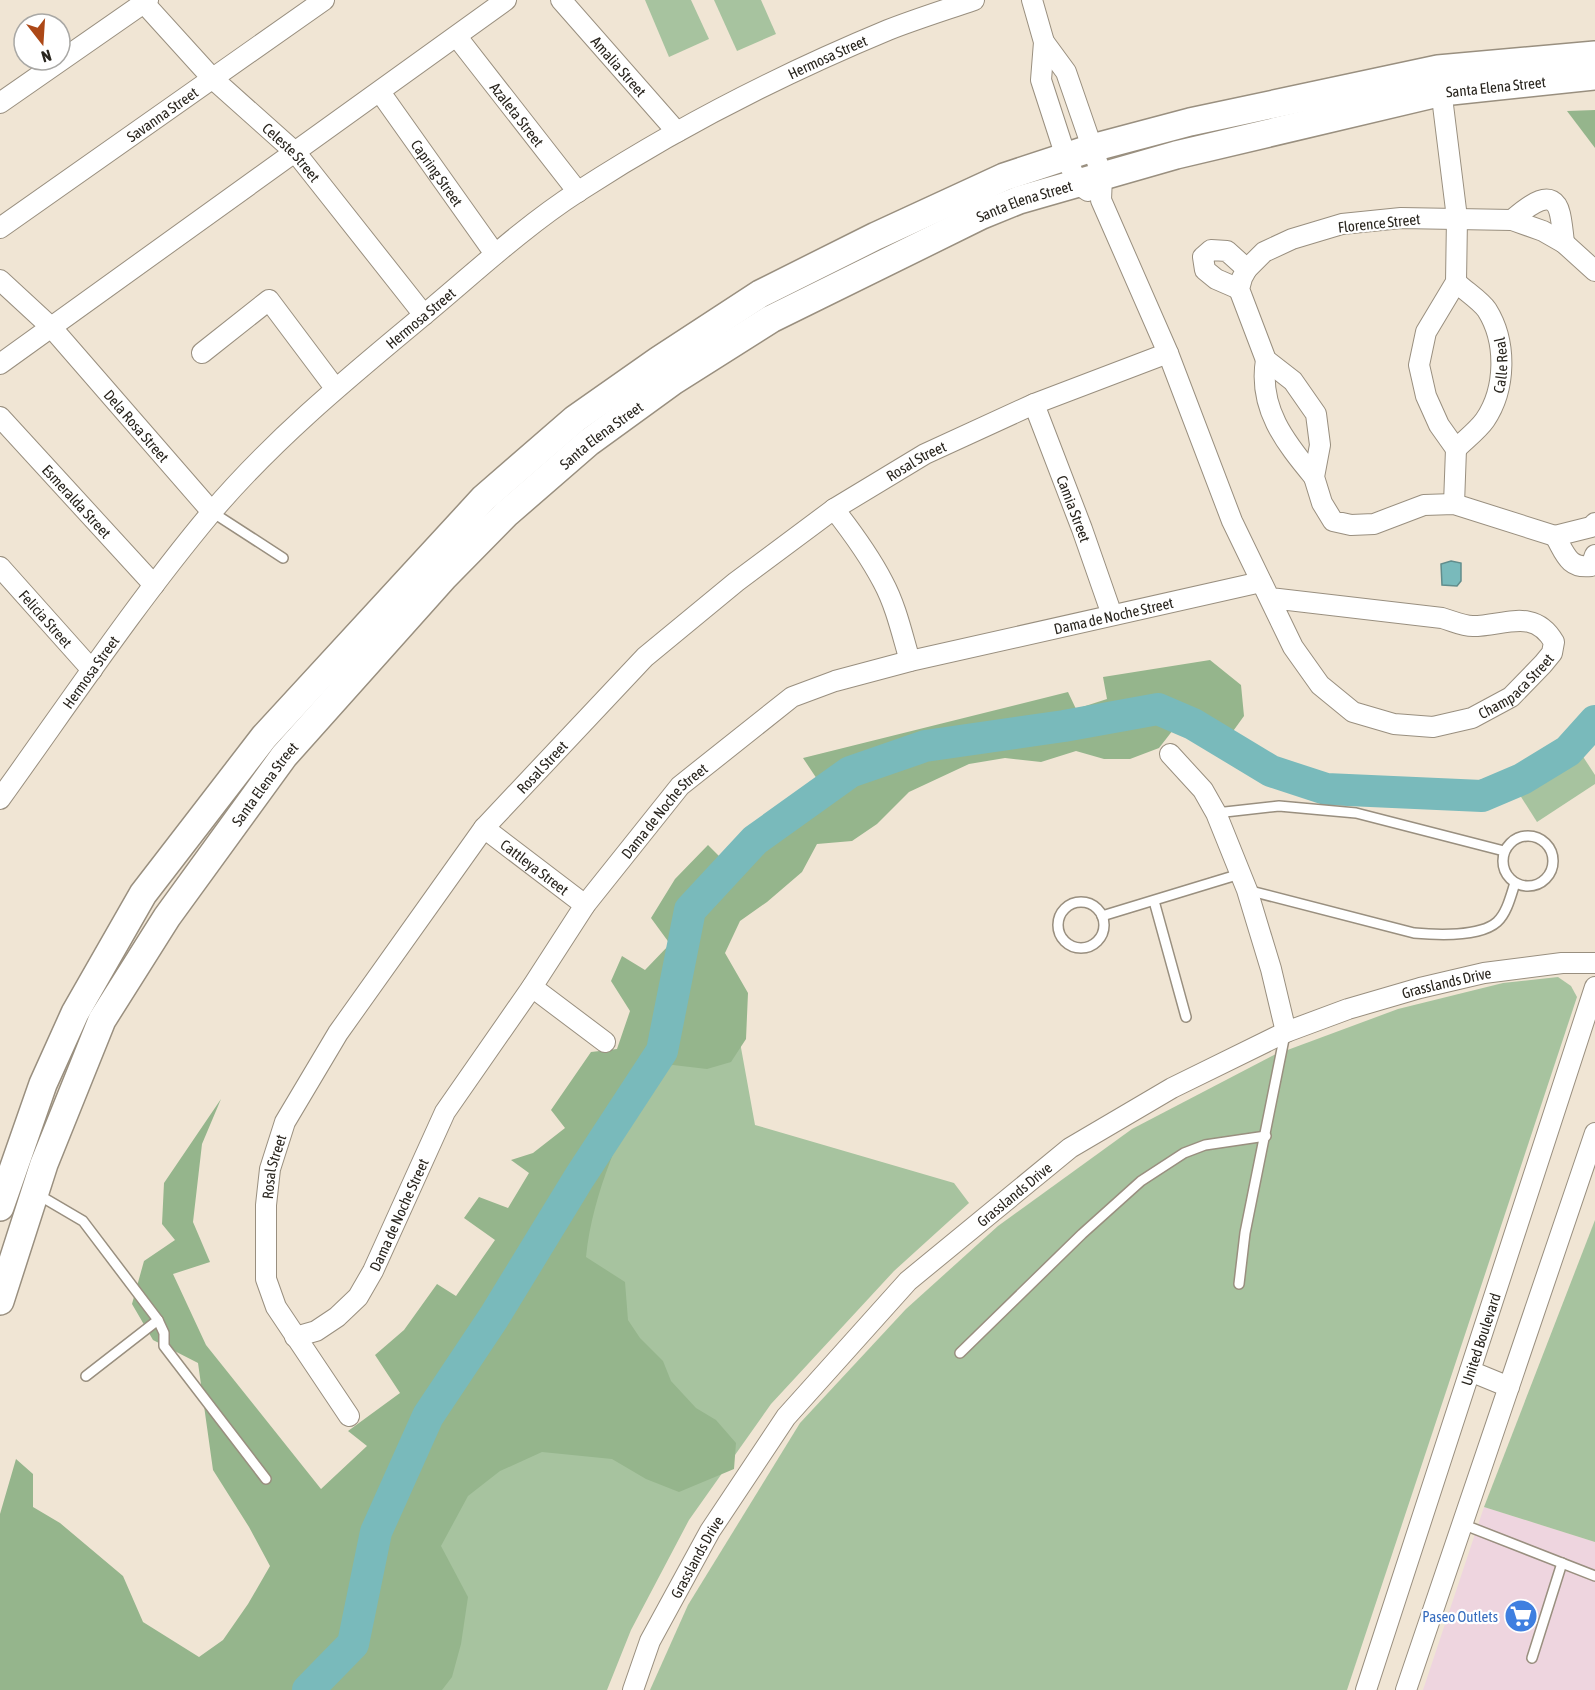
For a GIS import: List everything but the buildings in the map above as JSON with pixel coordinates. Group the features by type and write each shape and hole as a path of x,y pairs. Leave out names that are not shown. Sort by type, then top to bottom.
{"street":[{"name":"Savanna Street","path":"0,228 324,0"},
{"path":"0,364 506,0"},
{"name":"Amalia Street","path":"561,0 677,132"},
{"name":"Hermosa Street","path":"0,799 154,585 212,512 267,453 336,388 495,254 578,192 677,132 747,96 890,29 974,0"},
{"path":"1032,0 1044,42 1066,72 1092,148 1094,187"},
{"name":"Celeste Street","path":"146,1 212,78 296,153 424,315"},
{"path":"0,103 146,1"},
{"name":"Azaleta Street","path":"457,37 578,192"},
{"path":"1044,42 1041,80 1066,157 1094,187 1168,353 1232,521 1266,590"},
{"name":"Santa Elena Street","path":"0,1207 43,1084 70,1023 143,894 264,737 484,498 575,419 659,360 760,294 962,195 1004,177 1092,148 1190,122 1595,56"},
{"name":"Santa Elena Street","path":"0,1301 44,1164 102,1020 167,917 284,756 444,576 506,514 589,442 673,381 771,319 982,214 1019,200 1094,187 1176,155 1440,81 1595,76"},
{"path":"1440,81 1457,218 1456,282 1426,332 1419,365 1426,396 1439,425 1456,449 1454,504"},
{"name":"Capring Street","path":"380,92 495,254"},
{"path":"1512,220 1530,204 1542,199 1552,202 1560,211 1564,243"},
{"name":"Florence Street","path":"1239,289 1247,269 1264,252 1292,239 1342,224 1401,218 1512,220 1543,231 1564,243 1595,271"},
{"path":"1247,269 1227,251 1211,250 1203,257 1205,270 1216,279 1239,289 1266,360 1263,377 1267,403 1280,432 1314,477 1322,503 1333,521 1351,525 1374,524 1424,505 1454,504 1555,536 1594,531"},
{"name":"Dela Rosa Street","path":"0,280 52,328 212,512"},
{"name":"Calle Real","path":"1456,282 1486,310 1500,344 1502,380 1497,399 1485,421 1456,449"},
{"path":"202,352 269,300 336,388"},
{"name":"Rosal Street","path":"349,1416 276,1307 266,1279 266,1204 270,1169 285,1122 339,1034 484,828 645,657 736,582 834,509 925,454 1034,404 1168,353"},
{"path":"1266,360 1293,381 1316,414 1320,445 1314,477"},
{"name":"Camia Street","path":"1034,404 1112,615"},
{"name":"Esmeralda Street","path":"0,417 154,585"},
{"path":"834,509 864,549 884,584 910,661"},
{"path":"1555,536 1572,564 1579,568 1591,566 1595,555"},
{"name":"Felicia Street","path":"0,567 92,670"},
{"name":"Champaca Street","path":"1266,590 1442,618 1463,626 1523,620 1548,632 1554,642 1552,653 1511,697 1472,718 1433,727 1394,724 1353,712 1320,685 1293,647 1266,590"},
{"name":"Dama de Noche Street","path":"295,1337 316,1331 338,1317 358,1297 373,1271 445,1112 532,987 585,905 680,786 792,697 835,681 910,661 1112,615 1266,590"},
{"path":"1170,754 1203,790 1216,813 1244,882 1271,969 1286,1032"},
{"name":"Cattleya Street","path":"484,828 585,905"},
{"name":"Grasslands Drive","path":"633,1690 650,1641 710,1531 786,1417 908,1281 1070,1148 1172,1088 1286,1032 1348,1009 1420,988 1484,973 1562,963 1595,963"},
{"path":"532,987 605,1042"},
{"name":"United Boulevard","path":"1366,1690 1595,987"},
{"path":"1406,1690 1595,1133"},
{"path":"1470,1371 1509,1387"}],"lane":[{"name":"Dela Rosa Street","path":"212,512 283,558"},
{"path":"1216,813 1279,806 1356,813 1504,851"},
{"path":"1522,836 1534,836 1545,842 1552,852 1553,865 1548,876 1539,884 1527,886 1515,883 1506,874 1502,863 1504,851 1511,841 1522,836"},
{"path":"1102,916 1154,901 1244,882 1414,933 1434,935 1479,930 1497,921 1507,905 1515,883"},
{"path":"1154,901 1186,1017"},
{"path":"1086,903 1099,910 1102,916 1104,930 1096,943 1090,947 1083,949 1069,945 1060,934 1058,920 1061,913 1072,904 1086,903"},
{"path":"1239,1284 1245,1233 1286,1032"},
{"path":"960,1353 1082,1234 1141,1181 1184,1154 1205,1145 1266,1136"},
{"path":"34,1193 83,1221 158,1320 164,1333 164,1346 266,1479"},
{"path":"86,1376 158,1320"},
{"path":"1462,1524 1595,1576"},
{"path":"1532,1658 1562,1563"}],"shaded area":[{"name":"Paseo Outlets","path":"1484,1507 1595,1542 1595,1690 1423,1690"}],"green space":[{"path":"645,0 691,0 709,39 669,57"},
{"path":"714,0 761,0 776,34 737,51"},
{"path":"1595,110 1595,148 1567,111"},
{"path":"1210,660 1241,685 1244,716 1231,734 1173,730 1159,748 1130,759 1104,759 1076,751 1041,762 1005,758 969,764 909,792 877,824 852,841 817,844 802,872 767,902 740,921 725,953 748,993 746,1039 731,1062 707,1069 673,1065 648,1072 602,1185 595,1208 586,1257 625,1282 628,1320 640,1338 663,1361 671,1381 696,1408 716,1420 736,1443 734,1469 679,1492 646,1479 612,1459 542,1452 500,1471 468,1496 441,1546 468,1597 461,1644 452,1677 442,1690 0,1690 0,1514 16,1459 33,1474 33,1507 60,1523 123,1576 143,1622 199,1657 223,1640 248,1604 270,1566 249,1527 213,1470 198,1363 153,1340 132,1304 144,1261 175,1240 162,1224 164,1183 221,1099 202,1144 193,1222 210,1262 173,1274 206,1345 321,1489 367,1446 348,1431 400,1393 375,1355 404,1330 437,1284 456,1296 495,1240 464,1218 479,1197 508,1208 529,1173 511,1160 533,1153 565,1128 551,1110 591,1052 617,1049 630,1011 611,981 622,956 645,970 670,944 651,918 675,879 708,845 720,857 749,830 817,779 803,758 1068,692 1076,709 1107,699 1103,677"},
{"path":"1580,752 1595,775 1595,784 1537,822 1518,792"},
{"path":"1558,977 1571,986 1577,997 1347,1690 650,1690 688,1605 800,1423 906,1309 998,1226 1132,1129 1274,1055 1398,1009 1503,983"},
{"path":"730,987 755,1125 954,1183 969,1203 894,1271 771,1404 689,1520 631,1630 607,1690 324,1690 428,1416 662,1051"},
{"path":"1595,1220 1595,1542 1484,1507"}],"water":[{"path":"1451,561 1461,563 1461,581 1457,586 1442,585 1441,564"}],"waterway":[{"path":"308,1690 353,1644 376,1532 428,1416 494,1317 579,1178 662,1051 690,910 755,840 850,772 925,746 1064,726 1158,709 1193,724 1271,771 1326,789 1482,796 1522,779 1568,751 1595,721"}],"place":[{"name":"Paseo Outlets","path":"1521,1616"}]}
